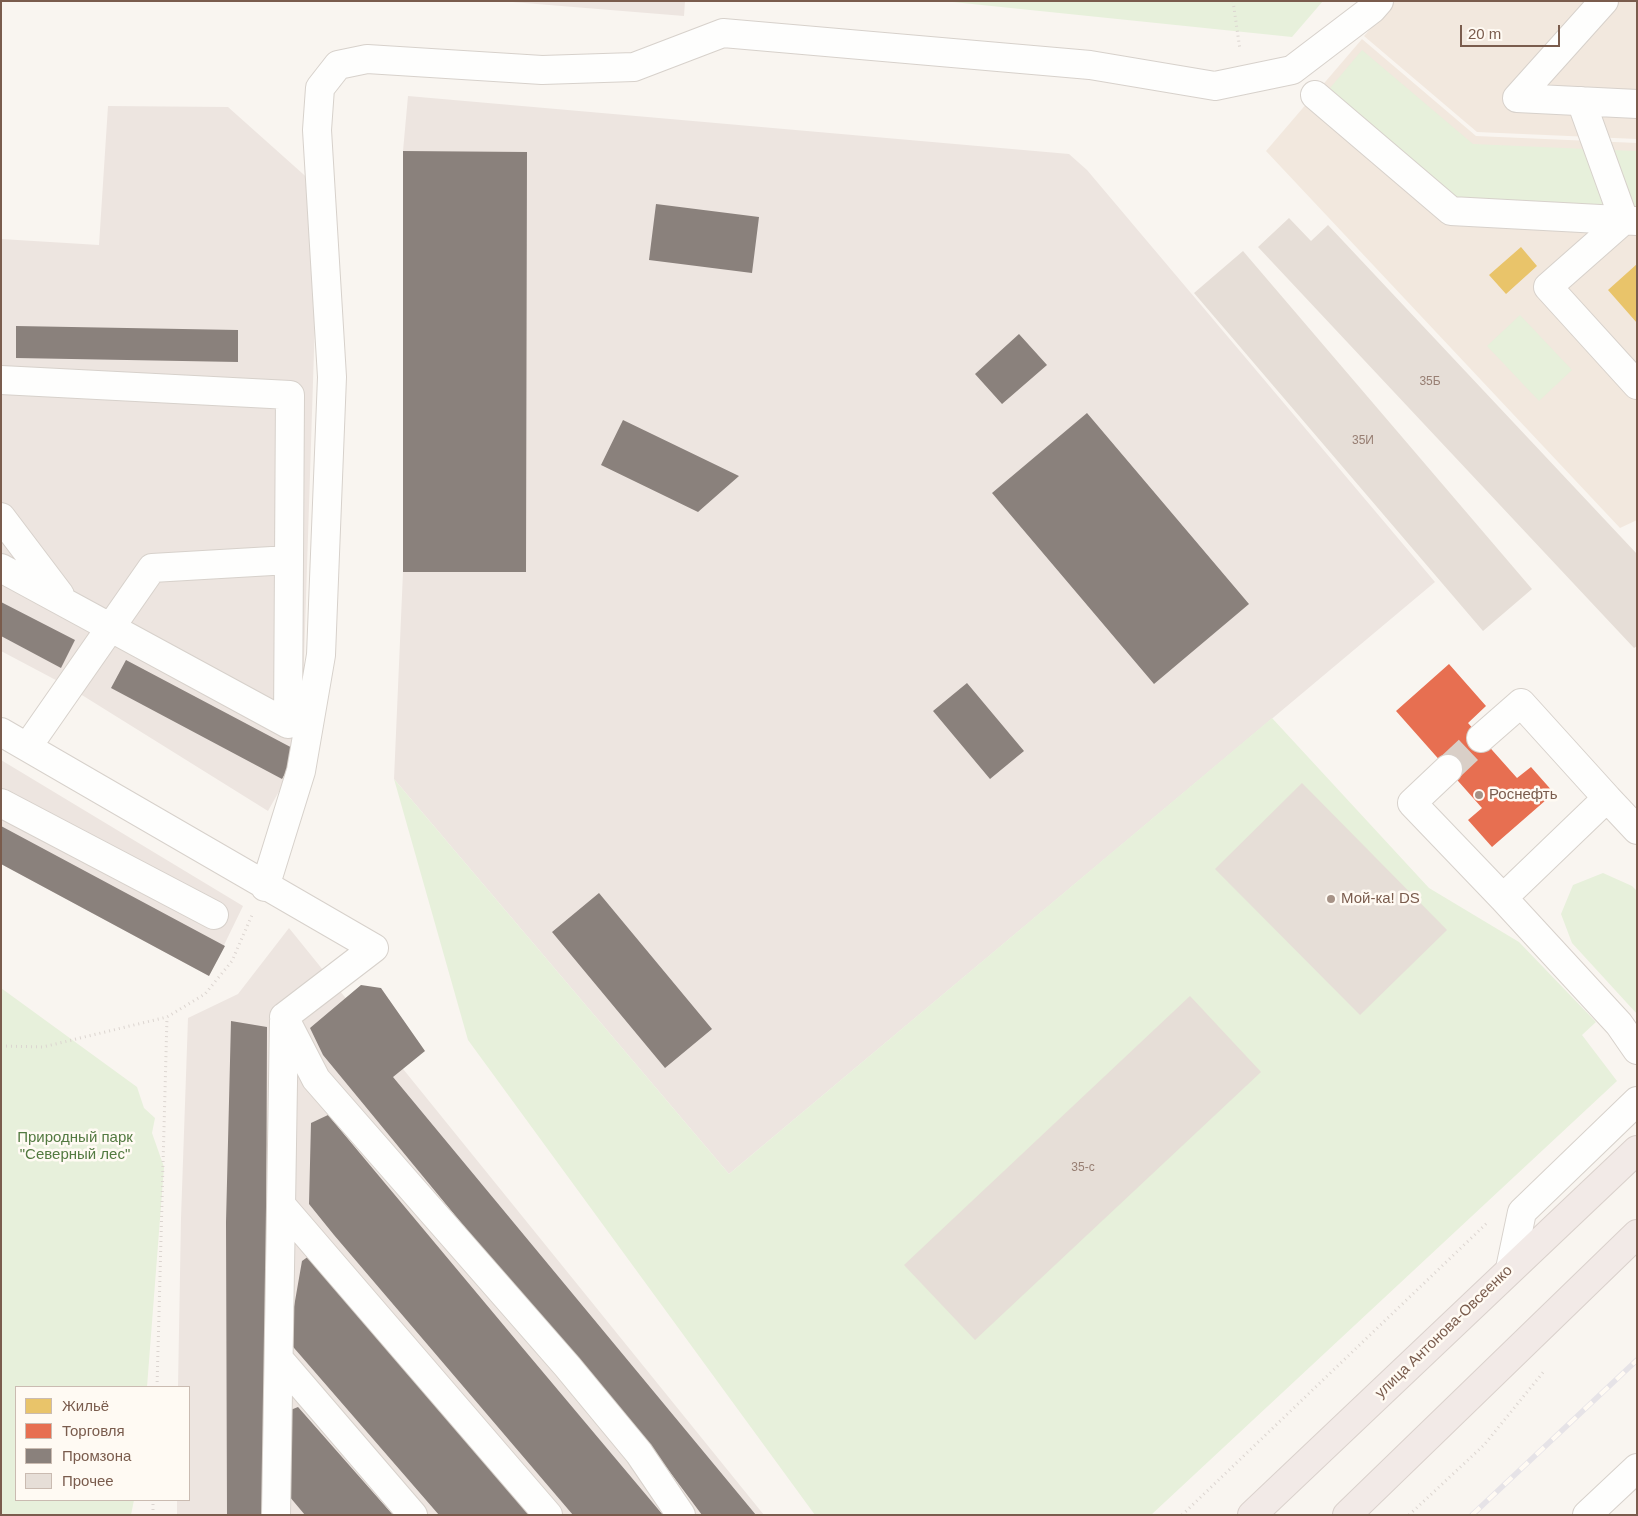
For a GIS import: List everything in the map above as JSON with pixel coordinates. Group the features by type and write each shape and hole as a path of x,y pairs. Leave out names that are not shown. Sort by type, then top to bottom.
{"highway":[{"name":"улица Антонова-Овсеенко","path":"1252,1515 1637,1150"},
{"path":"1348,1515 1637,1234"}],"street":[{"path":"264,887 301,771 322,655 332,377 317,130 320,88 338,66 367,59 542,70 634,67 724,33 1090,65 1215,86 1292,70 1379,1"},
{"path":"1604,1 1517,98 1637,104"},
{"path":"1315,95 1451,211 1630,221"},
{"path":"1581,101 1630,221"},
{"path":"1630,221 1548,287 1637,385"},
{"path":"1,380 290,395 288,724 111,626 1,568"},
{"path":"1,517 66,602"},
{"path":"28,746 152,568 289,560"},
{"path":"1481,738 1521,703 1607,798 1636,826"},
{"path":"1,732 28,746 264,887 374,948 284,1018"},
{"path":"1448,769 1412,803 1620,1024 1637,1050"},
{"path":"1503,898 1607,798"},
{"path":"1,803 214,915"},
{"path":"276,1515 284,1018"},
{"path":"284,1018 316,1079 585,1388 639,1453 681,1515"},
{"path":"1510,1269 1522,1212 1637,1101"},
{"path":"282,1206 548,1515"},
{"path":"279,1359 412,1515"},
{"path":"1587,1515 1637,1468"}],"path":[{"path":"1233,1 1244,80"},
{"path":"1,1046 43,1047 167,1016 204,994 232,961 264,887"},
{"path":"156,1386 167,1016"},
{"path":"1182,1515 1493,1217"},
{"path":"1409,1515 1484,1445 1547,1368"},
{"path":"153,1515 154,1501"}],"shaded area":[{"path":"500,1 685,1 684,16"},
{"path":"1395,1 1637,1 1637,139 1477,132 1364,36"},
{"path":"1362,39 1476,136 1637,143 1637,520 1620,528 1266,151"},
{"path":"408,96 1069,154 1087,170 1435,582 729,1174 394,779 403,572 403,151"},
{"path":"108,106 228,107 312,182 315,320 301,752 268,811 69,687 1,651 1,239 99,245"},
{"path":"1,760 243,906 209,976 1,864"},
{"path":"289,928 764,1515 177,1515 177,1501 190,1501 190,1386 178,1386 181,1218 188,1018 238,994"}],"green space":[{"path":"943,1 1323,1 1292,37"},
{"path":"1362,50 1473,144 1587,149 1609,211 1453,202 1325,94"},
{"path":"1610,150 1637,151 1637,212 1632,212"},
{"path":"1520,315 1572,370 1539,401 1487,346"},
{"path":"1272,718 1429,888 1519,942 1596,1022 1582,1035 1617,1081 1151,1515 815,1515 468,1040 394,779 729,1174"},
{"path":"1603,873 1632,886 1637,891 1637,1014 1572,943 1561,914 1573,885"},
{"name":"Природный парк \"Северный лес\"","path":"1,988 137,1087 144,1108 155,1118 152,1133 164,1167 147,1386 15,1386 15,1501 134,1501 131,1515 1,1515"}],"building: Жильё":[{"path":"1521,247 1537,266 1506,294 1489,275"},
{"path":"1637,264 1637,323 1608,290"}],"building: Торговля":[{"path":"1449,664 1486,706 1468,723 1517,778 1531,767 1554,793 1492,847 1468,820 1482,808 1396,711"}],"building: Промзона":[{"path":"403,151 527,152 526,572 403,572"},
{"path":"656,204 759,217 752,273 649,260"},
{"path":"16,326 238,330 238,362 16,358"},
{"path":"1019,334 1047,365 1002,404 975,374"},
{"path":"1087,413 1249,604 1154,684 992,493"},
{"path":"623,420 739,476 698,512 601,465"},
{"path":"1,602 75,640 61,668 1,636"},
{"path":"126,660 298,751 282,779 111,688"},
{"path":"967,683 1024,751 990,779 933,711"},
{"path":"1,826 225,946 209,976 1,864"},
{"path":"599,893 712,1029 665,1068 552,932"},
{"path":"361,985 381,988 425,1051 393,1077 756,1515 702,1515 637,1428 510,1282 323,1055 310,1028"},
{"path":"231,1021 267,1027 265,1515 227,1515 226,1222"},
{"path":"328,1115 663,1515 573,1515 334,1235 309,1204 311,1123"},
{"path":"309,1256 532,1515 439,1515 288,1341 302,1261"},
{"path":"298,1407 393,1515 305,1515 289,1496 288,1411"}],"building: Прочее":[{"path":"1289,218 1311,241 1328,225 1637,554 1637,646 1634,648 1258,247"},
{"path":"1243,251 1532,589 1483,631 1194,293"},
{"name":"Мой-ка! DS","path":"1302,783 1447,930 1360,1015 1215,869"},
{"path":"1190,996 1261,1072 975,1340 904,1265"}],"tunnel":[{"path":"1448,769 1481,738"}],"railway":[{"path":"1472,1515 1637,1360"}],"place":[{"name":"Роснефть","path":"1479,795"},
{"name":"Мой-ка! DS","path":"1331,899"}]}
